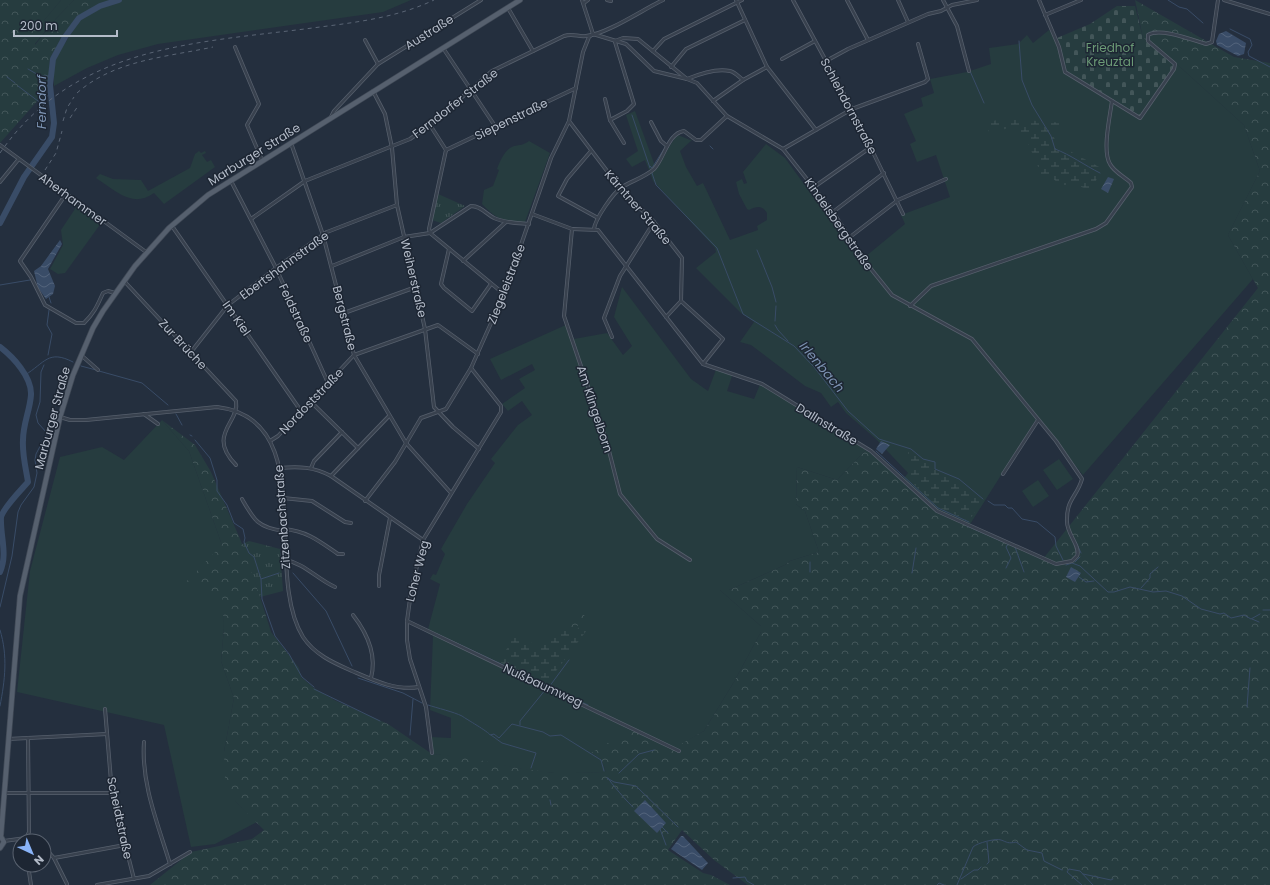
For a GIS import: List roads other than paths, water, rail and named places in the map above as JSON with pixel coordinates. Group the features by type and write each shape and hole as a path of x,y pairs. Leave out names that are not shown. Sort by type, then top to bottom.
{"main road":[{"name":"Marburger Straße","path":"0,835 0,818 4,793 20,596 60,417 73,375 93,328 124,280 146,252 172,225 192,208 230,180 520,0"},
{"path":"0,835 4,841 0,848"}],"street":[{"name":"Austraße","path":"331,117 334,111 378,64 480,0"},
{"path":"588,0 583,2 594,34"},
{"path":"607,0 611,1"},
{"name":"Ferndorfer Straße","path":"251,219 305,181 392,148 410,139 430,125 492,72 564,36 570,34 586,36 601,32 663,0"},
{"path":"653,51 664,39 737,1 742,0"},
{"name":"Schlehdornstraße","path":"793,0 852,109 898,200 903,214"},
{"path":"847,0 868,40"},
{"path":"898,0 908,22"},
{"path":"943,0 957,26 968,71"},
{"path":"826,61 908,22 952,5 977,0"},
{"path":"1039,0 1059,48 1065,72 1140,118 1174,69 1175,64 1148,41 1148,35 1152,32 1162,32 1206,44 1212,42 1218,0"},
{"path":"1045,15 1081,0"},
{"path":"1224,0 1270,14"},
{"path":"737,1 767,66 816,130"},
{"path":"508,8 533,51"},
{"path":"671,67 686,49 745,20"},
{"name":"Kindelsbergstraße","path":"594,34 615,42 626,44 654,71 687,79 697,84 727,116 784,149 833,212 867,264 892,295 972,339 1038,420 1082,479"},
{"name":"Ziegeleistraße","path":"365,501 396,462 421,418 446,409 472,368 504,294 551,158 569,121 583,52 590,37 594,34"},
{"path":"610,120 627,111 634,104 615,42 623,38 638,39 687,79 700,74 724,70 732,71 743,80"},
{"path":"365,40 378,64"},
{"path":"782,59 815,41"},
{"path":"784,149 852,109 925,82 928,79 918,44"},
{"path":"235,48 260,104 247,125 262,160"},
{"path":"443,48 472,89 495,126"},
{"path":"713,101 743,80 767,66"},
{"name":"Siepenstraße","path":"446,150 576,88"},
{"name":"Weiherstraße","path":"372,92 384,114 392,148 397,205 425,329 434,407 453,428 479,449"},
{"path":"605,99 610,120 624,143"},
{"path":"910,306 931,286 1096,229 1106,223 1132,187 1131,183 1112,168 1109,163 1107,154 1112,101"},
{"path":"594,230 595,222 620,188 653,170 667,146 681,131 684,131 696,140 701,140 727,116"},
{"name":"Kärntner Straße","path":"569,121 591,152 620,188 654,222 682,258 681,301"},
{"path":"651,122 661,141 667,146"},
{"path":"430,125 446,150 429,228 430,233 504,294"},
{"name":"Bergstraße","path":"291,142 323,235 354,355 406,443 451,493"},
{"name":"Aherhammer","path":"0,145 18,160 146,252"},
{"path":"814,187 871,147"},
{"path":"591,152 567,179 558,196 598,218"},
{"path":"0,182 18,160"},
{"path":"833,212 884,174"},
{"path":"850,238 898,200 946,179"},
{"name":"Feldstraße","path":"230,180 276,268 328,382"},
{"path":"66,194 20,261 31,277 45,305 76,323 84,323 92,315 97,308 103,293 108,291 115,293"},
{"name":"Ebertshahnstraße","path":"191,352 228,305 276,268 323,235 397,205"},
{"path":"332,266 404,237 430,233 471,206 476,206 492,217 506,222 529,224"},
{"path":"532,214 572,229 598,230 626,265 666,317 703,364 723,339 681,301 666,317"},
{"path":"463,261 506,222"},
{"path":"612,337 604,318 626,265 654,222"},
{"name":"Im Kiel","path":"172,225 302,411"},
{"name":"Am Klingelborn","path":"572,229 564,316 608,443 620,494 657,539 690,560"},
{"path":"449,249 441,284 444,288 472,311 491,284"},
{"name":"Zur Brüche","path":"124,280 236,401 236,411"},
{"path":"344,313 416,287"},
{"name":"Nordoststraße","path":"270,441 278,436 354,355 438,325 478,354"},
{"path":"81,355 98,370"},
{"name":"Dallnstraße","path":"703,364 762,384 871,451 936,511 1056,564 1072,561 1079,554 1068,530 1066,515 1070,499 1082,479"},
{"name":"Loher Weg","path":"432,753 426,707 410,659 407,621 411,592 423,540 502,409 472,368"},
{"path":"310,401 358,448"},
{"name":"Zitzenbachstraße","path":"60,417 70,420 86,420 209,407 236,411 254,421 270,441 280,468 283,498 285,560 291,608 304,638 314,649 328,660 371,678 406,688 419,687"},
{"path":"236,411 227,427 224,439 228,457 236,465"},
{"path":"143,413 158,424"},
{"path":"331,476 389,416"},
{"path":"1003,474 1038,420"},
{"path":"311,468 314,461 342,432"},
{"path":"280,468 297,466 311,468 331,476 423,540"},
{"path":"283,498 312,501 345,522 351,523"},
{"path":"242,499 256,521 271,529 298,530 307,533 338,554 343,554"},
{"path":"379,586 379,575 390,518"},
{"path":"285,560 295,562 324,582 335,587"},
{"path":"353,615 361,625 371,649 373,670 371,678"},
{"name":"Nußbaumweg","path":"407,621 679,751"},
{"name":"Scheidtstraße","path":"105,709 112,793 134,879"},
{"path":"8,739 106,734"},
{"path":"28,738 30,793 28,797 29,833"},
{"path":"144,742 143,760 147,784 170,864"},
{"path":"4,793 112,793"},
{"path":"4,841 12,840"},
{"path":"68,885 54,858 125,845"},
{"path":"97,885 149,876 190,852"},
{"path":"29,873 31,885"}],"water":[{"path":"1226,31 1246,43 1244,54 1238,56 1217,45 1216,41 1219,34"},
{"path":"1108,177 1114,179 1108,193 1101,189"},
{"path":"60,240 62,244 48,269 55,286 53,294 46,299 38,288 34,271 41,266"},
{"path":"881,441 890,445 882,454 876,449"},
{"path":"1071,567 1081,573 1075,582 1066,577"},
{"path":"645,800 666,823 657,833 634,811"},
{"path":"681,836 683,836 708,863 702,870 671,849"}],"waterway":[{"name":"Ferndorf","path":"0,223 24,177 52,137 54,123 50,85 53,59 65,37 79,18 100,6 119,0"},
{"path":"1168,0 1179,7 1187,9 1203,23"},
{"path":"1230,29 1250,39 1252,45 1248,52 1249,56 1270,67"},
{"path":"1019,41 1022,80 1032,105 1051,136 1055,149 1067,154 1100,173"},
{"path":"28,69 40,76 51,76"},
{"path":"970,71 984,103"},
{"path":"7,77 15,83"},
{"path":"18,86 40,102 51,93"},
{"name":"Irlenbach","path":"632,115 650,168"},
{"path":"668,142 672,136"},
{"path":"710,146 713,149"},
{"path":"650,166 652,168 664,149"},
{"name":"Irlenbach","path":"652,173 656,185 717,248 743,314 794,346 814,367 848,411 879,439 911,449 923,459 935,462 935,469 959,479 983,499"},
{"path":"757,250 772,287 776,302"},
{"path":"0,285 30,280"},
{"path":"49,297 51,303"},
{"path":"775,321 776,306"},
{"path":"48,355 52,334 47,325 49,310"},
{"name":"Irlenbach","path":"775,325 788,341"},
{"name":"Ferndorf","path":"0,347 21,368 28,381 31,395 23,440 28,482 9,504 1,517 4,552 0,572"},
{"path":"25,375 42,362 52,357 65,358 73,362"},
{"path":"0,607 12,556 18,512 21,505 34,487 37,473 35,460 36,454 47,433 38,423 36,415 40,402 41,372 44,365"},
{"path":"81,366 96,370"},
{"path":"99,371 142,383 168,405"},
{"path":"176,414 182,425"},
{"path":"195,440 210,458 217,480 217,491 227,505 234,523 243,529 245,538 244,542 249,553 254,557 261,579 279,573"},
{"path":"876,451 938,508 969,522"},
{"name":"Irlenbach","path":"988,501 994,505 1005,505 1008,508 1012,508 1022,519 1037,522 1055,537 1056,546 1063,560"},
{"path":"967,526 1015,547 1024,572"},
{"path":"1076,542 1081,553"},
{"path":"1006,568 1011,558 1006,547 1008,544"},
{"path":"912,573 916,548"},
{"path":"1075,562 1080,557"},
{"path":"810,562 810,572"},
{"name":"Irlenbach","path":"1066,565 1072,563 1080,566 1108,592 1114,592 1130,587 1153,592 1166,591 1182,596 1201,609 1220,614 1224,613 1231,618 1244,615 1251,619 1260,614"},
{"path":"1141,588 1150,578 1150,574 1158,567"},
{"path":"293,573 326,611 352,666"},
{"path":"1079,577 1086,582 1094,581"},
{"path":"261,579 262,599 275,636 289,654 302,677 314,687"},
{"name":"Irlenbach","path":"1263,610 1270,610"},
{"name":"Irlenbach","path":"1252,619 1259,622"},
{"path":"0,630 3,640 5,659 0,706"},
{"path":"437,634 546,685"},
{"path":"569,660 549,687 588,705"},
{"path":"1247,707 1250,668"},
{"path":"358,678 403,693 422,703"},
{"path":"314,689 380,721"},
{"path":"520,725 520,721 546,689"},
{"path":"410,735 413,699"},
{"path":"428,705 462,716 482,728 490,735 494,734 499,738 512,724 543,732 550,736 561,735 601,760 604,771"},
{"path":"491,735 502,743 536,753 531,768"},
{"path":"619,773 639,754 654,750"},
{"path":"607,778 614,782 636,786 678,827"},
{"path":"608,778 633,807"},
{"path":"550,800 551,805"},
{"path":"662,827 668,833"},
{"path":"660,829 666,845"},
{"path":"957,885 973,847 982,842 995,840 1001,840 1009,843 1016,842 1027,850 1042,853 1044,861 1062,870"},
{"path":"987,842 989,862 987,864"},
{"path":"961,879 981,867"},
{"path":"1082,885 1067,872 1069,869 1080,871 1093,885"},
{"path":"1083,874 1111,880 1113,879"},
{"path":"733,878 745,877 747,881 754,885"},
{"path":"937,885 939,883 944,885"}],"railway":[{"path":"0,153 31,117 65,89 103,69 144,55 186,45 364,21 406,11 434,0"},
{"path":"77,93 107,73 124,67 142,61 213,47"},
{"path":"63,121 67,108 74,97"},
{"path":"70,118 78,106"},
{"path":"45,170 56,153 62,131"}],"park label":[{"name":"Friedhof Kreuztal","path":"1110,54"}]}
